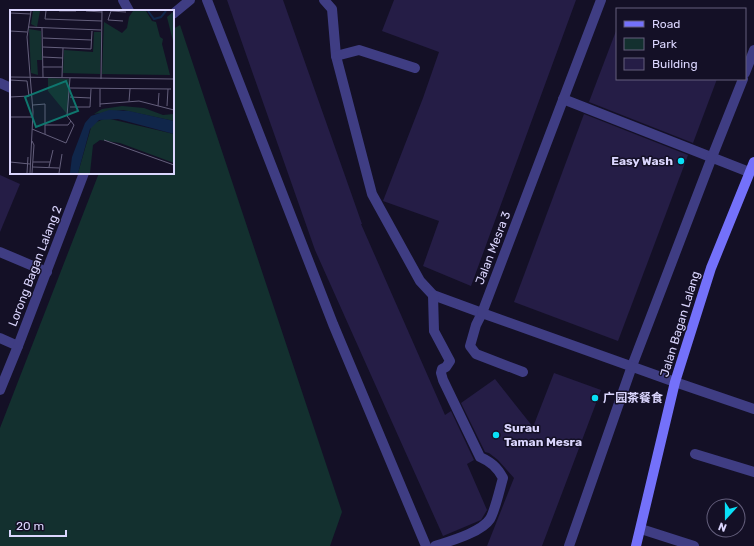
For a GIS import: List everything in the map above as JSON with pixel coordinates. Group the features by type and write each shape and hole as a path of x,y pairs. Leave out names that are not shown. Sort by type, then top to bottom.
{"main road":[{"name":"Jalan Bagan Lalang","path":"636,546 675,382 711,268 750,177 754,162"}],"street":[{"path":"123,0 128,10"},
{"path":"174,13 190,0"},
{"path":"207,0 333,324 426,546"},
{"path":"324,0 332,9 336,56 372,194 420,281 433,295 754,409"},
{"name":"Jalan Mesra 3","path":"523,372 476,354 470,346 476,325 482,313 601,0"},
{"path":"336,56 359,50 415,68"},
{"path":"746,70 754,50"},
{"path":"569,546 632,366 743,80"},
{"path":"0,84 10,88"},
{"path":"563,99 712,157 750,177"},
{"name":"Lorong Bagan Lalang 2","path":"0,390 47,272 84,174"},
{"path":"0,252 47,272"},
{"path":"433,295 434,332 450,361 446,367 442,369 441,373 443,380 480,457 491,462 499,469 503,478 490,519 485,525 435,546"},
{"path":"0,338 18,346"},
{"path":"696,454 754,472"},
{"path":"641,529 689,545"}],"green space":[{"path":"180,25 342,512 330,546 0,546 0,428 99,174 174,174 174,28"}],"building":[{"path":"227,0 283,0 361,224 445,415 451,411 474,460 467,464 487,510 481,520 443,536 315,250"},
{"path":"394,0 576,0 471,286 423,266 439,221 383,201 423,98 439,52 382,31"},
{"path":"616,31 616,80 717,80 693,143 589,102"},
{"path":"584,114 688,155 618,341 514,302"},
{"path":"0,175 20,184 0,232"},
{"path":"554,373 601,390 542,546 487,546 514,478 498,460 489,453 485,452 461,403 495,379 533,427"}],"place":[{"name":"Easy Wash","path":"681,161"},
{"name":"广园茶餐食","path":"595,398"},
{"name":"Surau Taman Mesra","path":"496,435"}]}
